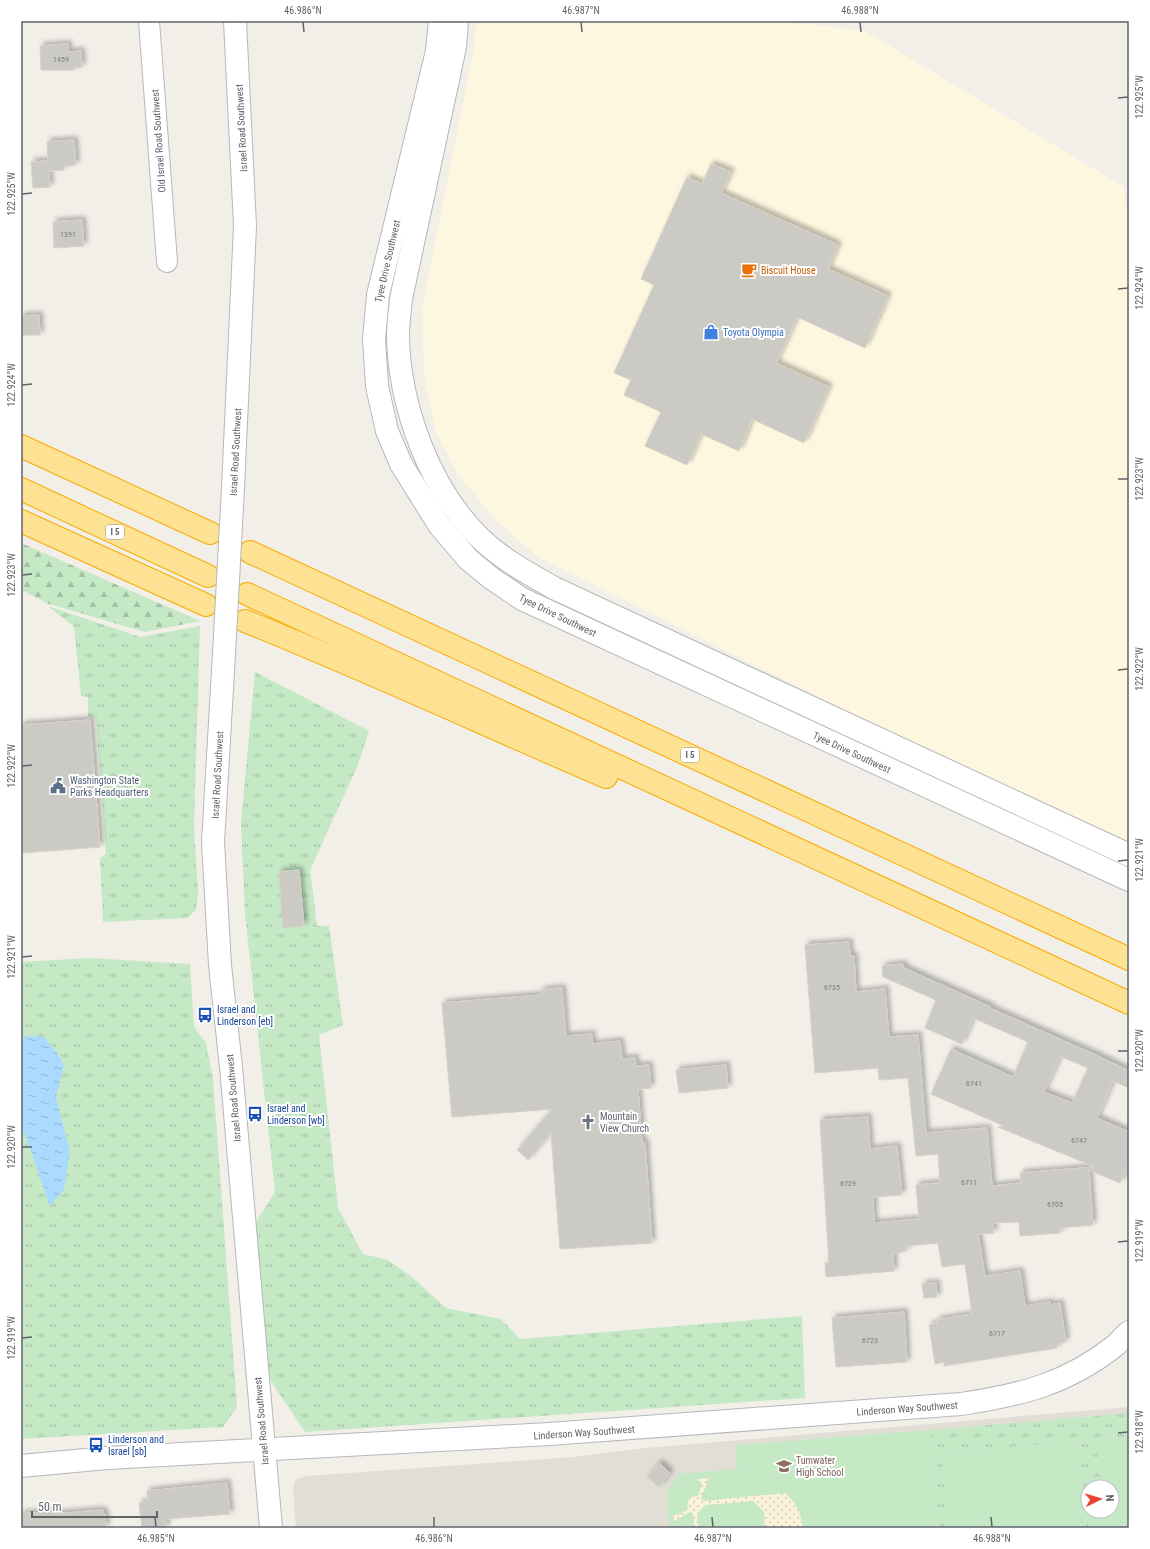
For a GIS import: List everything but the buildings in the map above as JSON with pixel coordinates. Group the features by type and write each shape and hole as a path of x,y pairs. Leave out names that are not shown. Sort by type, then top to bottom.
{"highway":[{"path":"21,433 174,517"},
{"path":"21,446 210,533"},
{"name":"I 5","path":"21,489 208,576"},
{"path":"21,521 206,605"},
{"name":"I 5","path":"250,552 1129,959"},
{"path":"247,594 1129,1003"},
{"path":"245,621 404,688 478,722 613,780 696,812 761,833"}],"street":[{"name":"Old Israel Road Southwest","path":"149,21 167,262"},
{"name":"Israel Road Southwest","path":"235,21 245,226 233,488 213,842 220,965 231,1067 271,1528"},
{"name":"Tyee Drive Southwest","path":"440,21 437,51 378,295 374,339 377,386 387,431 401,464 439,525 468,559 491,578 522,599 1129,880"},
{"path":"457,21 455,47 401,299 398,335 407,405 419,444 437,481 456,509 478,537 509,562 554,588 1129,855"},
{"name":"Linderson Way Southwest","path":"21,1466 107,1458 264,1451 549,1434 961,1404 1000,1398 1035,1389 1062,1379 1088,1365 1118,1344 1129,1332"}],"shaded area":[{"path":"476,21 783,21 865,31 1124,187 1129,235 1129,852 538,557 496,520 458,475 436,432 425,383 422,307 475,44"},
{"name":"Tumwater High School","path":"1129,1407 1129,1528 296,1528 293,1488 295,1480 306,1476 573,1457 645,1448"}],"green space":[{"path":"21,543 200,621 145,632 49,604 21,590"},
{"path":"48,606 140,637 200,626 194,825 198,894 196,910 187,918 103,922 100,858 106,854 96,718 88,716 88,697 81,696 74,627"},
{"path":"255,672 369,731 357,767 310,870 317,926 329,926 343,1025 319,1035 338,1208 363,1254 388,1260 412,1277 446,1308 501,1319 520,1339 802,1316 805,1398 305,1432 270,1380 254,1225 275,1192 245,914 241,823"},
{"path":"89,958 190,964 194,1027 206,1043 213,1078 237,1407 223,1427 21,1439 21,962"},
{"path":"1129,1413 1129,1437 1097,1440 1100,1479 1082,1479 1079,1442 942,1452 948,1528 940,1528 930,1430"},
{"path":"930,1430 940,1528 803,1528 798,1509 793,1500 785,1493 704,1501 701,1499 709,1478 697,1479 702,1483 698,1496 693,1496 687,1502 688,1509 678,1515 673,1513 674,1522 690,1512 693,1514 694,1528 670,1528 666,1492 679,1474 737,1469 735,1445"},
{"path":"1129,1437 1129,1528 1105,1528 1104,1519 1120,1519 1120,1479 1100,1479 1097,1440"},
{"path":"1079,1442 1082,1479 1080,1479 1080,1519 1085,1519 1086,1528 948,1528 942,1452"},
{"path":"753,1501 764,1512 765,1528 698,1528 697,1514 705,1505"},
{"path":"1085,1519 1104,1519 1105,1528 1086,1528"}],"sand":[{"path":"709,1478 701,1499 785,1493 793,1500 798,1509 803,1528 694,1528 693,1514 690,1512 674,1522 673,1512 687,1506 690,1499 698,1496 697,1479"}],"water":[{"path":"27,1036 44,1037 57,1053 64,1065 56,1097 70,1152 64,1189 50,1206 21,1127 21,1039"}],"place":[{"name":"Biscuit House","path":"749,270"},
{"name":"Toyota Olympia","path":"711,332"},
{"name":"Washington State Parks Headquarters","path":"58,786"},
{"name":"Israel and Linderson [eb]","path":"205,1015"},
{"name":"Israel and Linderson [wb]","path":"255,1114"},
{"name":"Mountain View Church","path":"588,1122"},
{"name":"Linderson and Israel [sb]","path":"96,1445"},
{"name":"Tumwater High School","path":"784,1466"}]}
